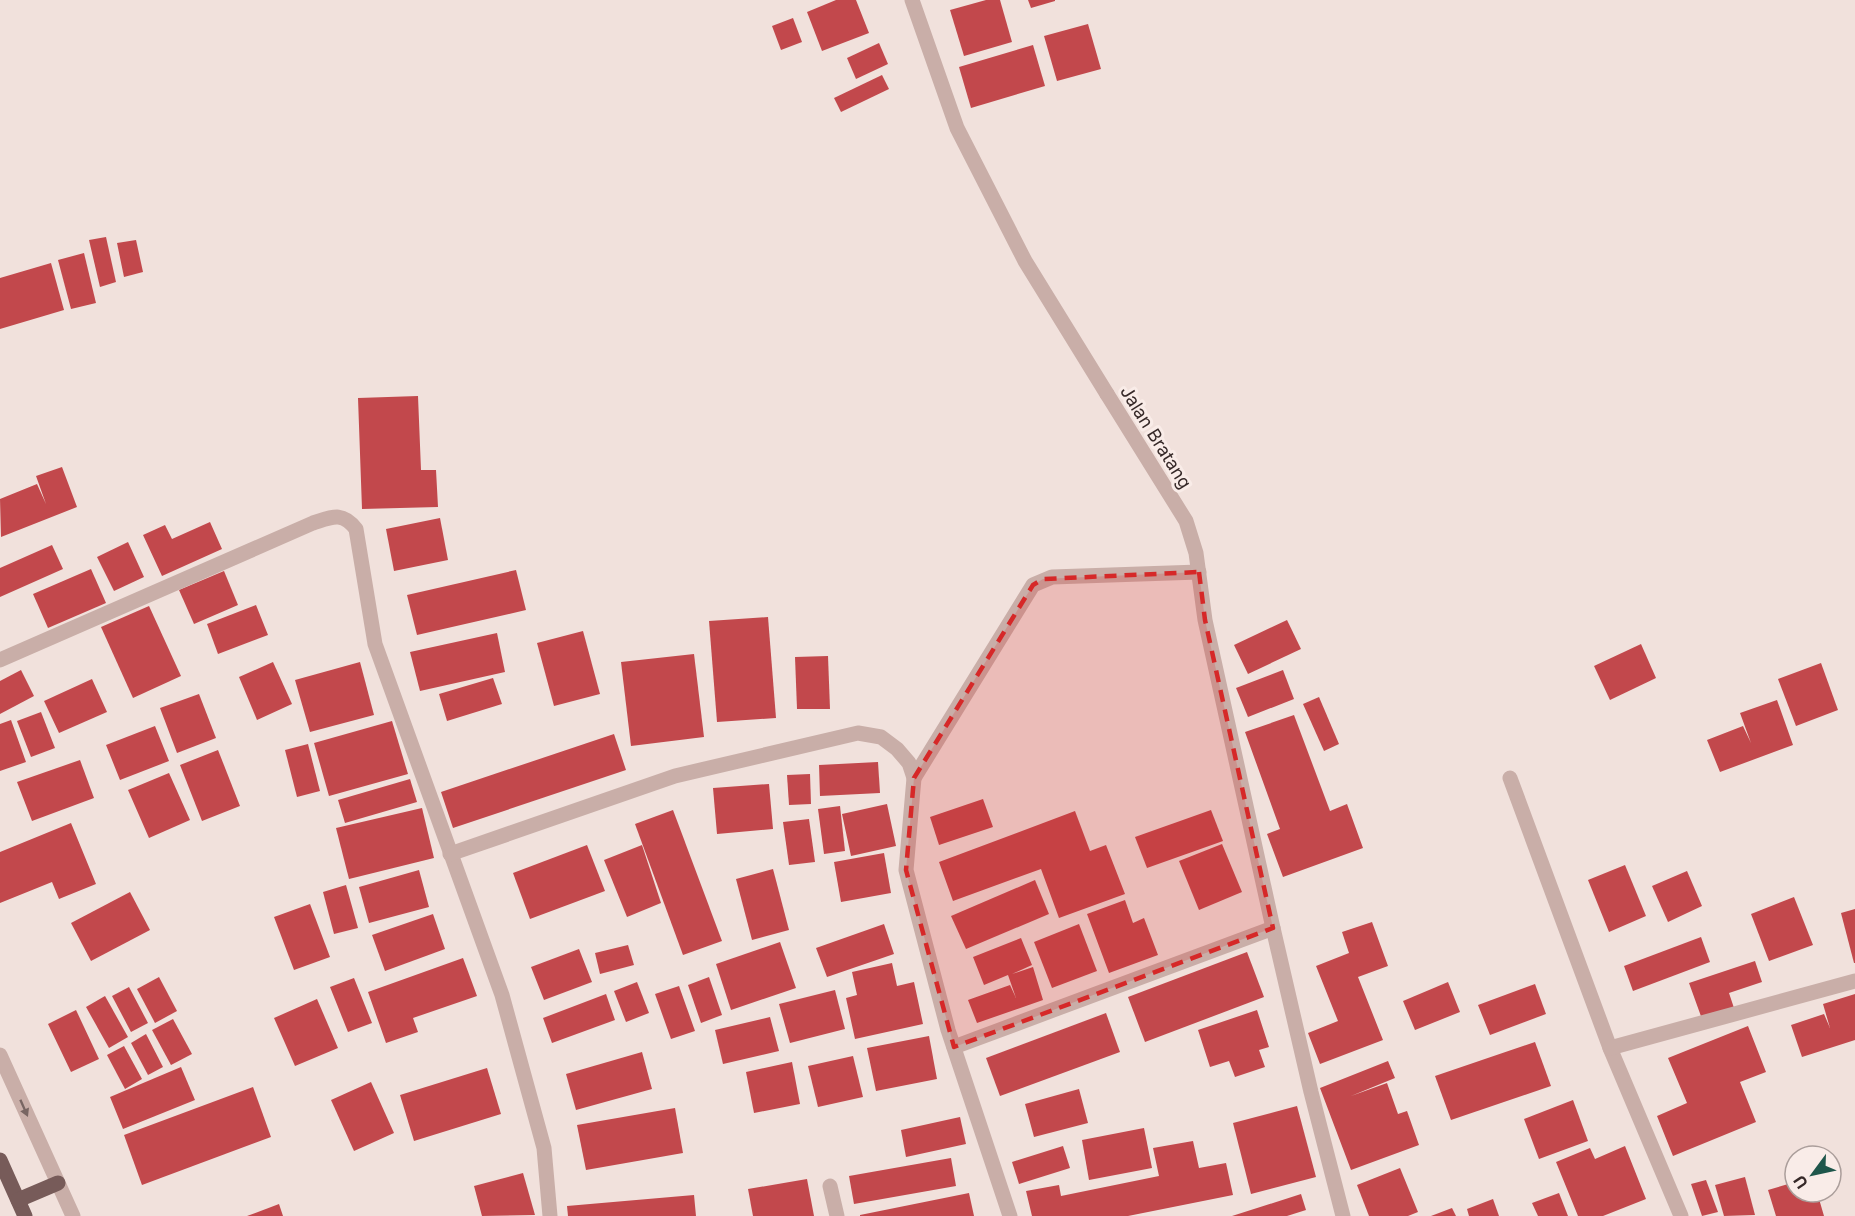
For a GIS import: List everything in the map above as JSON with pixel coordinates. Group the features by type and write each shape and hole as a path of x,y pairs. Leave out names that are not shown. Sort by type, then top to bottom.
{"main road":[{"path":"0,1160 25,1216"},
{"path":"18,1200 58,1183"}],"street":[{"name":"Jalan Bratang","path":"912,0 957,128 1025,261 1186,521 1196,553 1205,620 1273,928 1311,1092 1343,1216"},
{"path":"0,660 313,523 342,516 356,529 375,644 502,995 544,1148 550,1216"},
{"path":"914,778 1033,585 1052,577 1199,572"},
{"path":"450,855 675,776 858,733 880,737 897,749 909,763 914,778 906,870 954,1047 1010,1216"},
{"path":"1510,778 1610,1048 1681,1216"},
{"path":"954,1047 1273,928"},
{"path":"1610,1048 1855,981"},
{"path":"0,1054 73,1216"},
{"path":"830,1186 837,1216"}],"highlighted area":[{"path":"1199,572 1205,620 1273,928 954,1047 906,870 914,778 1033,585 1043,579"}],"building":[{"path":"836,0 856,0 869,33 822,51 807,12"},
{"path":"986,0 1000,0 1012,42 964,56 950,10"},
{"path":"1028,0 1055,0 1055,1 1031,8"},
{"path":"793,18 802,42 781,50 772,26"},
{"path":"1088,24 1101,69 1057,81 1044,36"},
{"path":"879,43 888,64 856,79 847,58"},
{"path":"1033,45 1045,86 971,108 959,67"},
{"path":"882,75 889,89 841,112 834,98"},
{"path":"106,237 116,282 100,287 89,240"},
{"path":"136,240 143,272 124,277 117,243"},
{"path":"84,253 96,303 71,309 58,260"},
{"path":"51,263 64,310 0,329 0,278"},
{"path":"418,396 421,470 436,470 438,507 362,509 358,398"},
{"path":"62,467 77,507 1,537 0,499 37,484 46,504 36,476"},
{"path":"440,518 448,560 394,571 386,529"},
{"path":"210,522 222,549 162,576 143,535 165,525 172,539"},
{"path":"128,542 144,577 114,591 97,557"},
{"path":"52,545 63,569 0,597 0,568"},
{"path":"91,569 106,603 48,628 33,594"},
{"path":"516,570 526,610 417,635 407,595"},
{"path":"224,571 238,605 194,624 179,590"},
{"path":"256,605 268,635 218,654 207,624"},
{"path":"149,606 181,676 133,698 101,627"},
{"path":"768,617 776,718 717,722 709,621"},
{"path":"1287,620 1301,649 1248,674 1234,645"},
{"path":"583,631 600,694 554,706 537,643"},
{"path":"497,633 505,672 420,691 410,652"},
{"path":"1641,644 1656,678 1610,700 1594,666"},
{"path":"694,654 704,737 631,746 621,662"},
{"path":"828,656 830,709 797,709 795,657"},
{"path":"273,662 292,704 257,720 239,677"},
{"path":"360,662 374,715 310,732 295,680"},
{"path":"1821,663 1838,710 1796,726 1778,679"},
{"path":"21,670 34,696 0,714 0,681"},
{"path":"1283,670 1294,699 1248,717 1236,688"},
{"path":"493,678 502,704 447,721 439,694"},
{"path":"92,679 107,712 59,733 44,701"},
{"path":"199,694 216,738 177,753 160,708"},
{"path":"1319,697 1339,744 1324,751 1303,704"},
{"path":"1777,700 1793,745 1720,772 1707,740 1743,726 1751,743 1740,713"},
{"path":"41,712 55,748 31,757 17,721"},
{"path":"1294,715 1330,811 1347,804 1363,848 1283,877 1267,834 1280,829 1245,732"},
{"path":"11,720 26,762 0,771 0,724"},
{"path":"392,721 408,774 329,796 314,743"},
{"path":"155,726 169,761 120,780 106,745"},
{"path":"614,734 626,770 453,828 441,792"},
{"path":"308,744 320,791 297,797 285,750"},
{"path":"218,750 240,806 202,821 180,765"},
{"path":"80,760 94,798 32,821 17,782"},
{"path":"878,762 880,793 820,796 819,765"},
{"path":"169,773 190,820 149,838 128,790"},
{"path":"810,774 811,804 789,805 787,775"},
{"path":"410,779 417,802 345,823 338,800"},
{"path":"769,784 773,829 717,834 713,788"},
{"path":"983,799 993,827 939,845 930,817"},
{"path":"887,804 896,846 851,856 842,814"},
{"path":"840,806 845,851 824,854 818,809"},
{"path":"422,808 434,858 349,879 336,828"},
{"path":"673,810 722,941 683,955 635,824"},
{"path":"1211,810 1223,841 1147,868 1135,837"},
{"path":"1075,811 1090,851 1106,845 1125,894 1059,918 1041,869 953,901 939,862"},
{"path":"809,819 815,862 789,865 783,822"},
{"path":"71,823 96,884 59,899 52,882 0,903 0,852"},
{"path":"1222,844 1242,892 1199,910 1179,861"},
{"path":"587,845 605,891 530,919 513,873"},
{"path":"642,845 661,903 627,917 604,860"},
{"path":"884,853 891,893 841,902 834,862"},
{"path":"1625,865 1646,916 1609,932 1588,880"},
{"path":"773,869 789,930 752,940 736,879"},
{"path":"419,870 429,907 369,923 359,887"},
{"path":"1687,871 1702,906 1668,922 1652,886"},
{"path":"1035,880 1049,914 966,949 951,916"},
{"path":"346,885 358,928 334,934 323,892"},
{"path":"130,892 150,930 91,961 71,923"},
{"path":"1794,897 1813,945 1769,961 1751,914"},
{"path":"1125,900 1133,923 1144,918 1158,955 1109,973 1087,914"},
{"path":"310,904 330,957 294,970 274,917"},
{"path":"1855,909 1855,963 1854,963 1841,913"},
{"path":"433,914 445,949 385,971 372,935"},
{"path":"1372,922 1388,966 1358,977 1383,1040 1320,1064 1308,1033 1338,1021 1316,966 1349,953 1342,932"},
{"path":"884,924 894,954 827,977 816,948"},
{"path":"1079,924 1097,971 1052,988 1034,942"},
{"path":"1701,937 1710,962 1633,991 1624,966"},
{"path":"1021,938 1032,965 1012,974 1033,967 1043,1000 977,1023 968,1000 1010,985 1016,998 1008,975 984,985 973,957"},
{"path":"780,942 796,988 731,1010 716,964"},
{"path":"628,945 634,965 600,974 595,953"},
{"path":"579,949 592,982 544,1000 531,967"},
{"path":"1247,952 1264,997 1145,1042 1128,997"},
{"path":"463,958 477,996 413,1018 418,1032 386,1043 368,992"},
{"path":"1755,961 1762,982 1729,993 1734,1008 1702,1019 1689,983"},
{"path":"892,963 897,986 914,982 923,1024 855,1039 846,998 857,995 852,972"},
{"path":"159,977 177,1011 155,1023 137,989"},
{"path":"709,977 722,1015 701,1023 688,985"},
{"path":"354,978 372,1023 348,1032 330,987"},
{"path":"637,982 649,1013 626,1022 614,991"},
{"path":"1448,982 1460,1012 1415,1030 1403,1001"},
{"path":"1535,984 1546,1014 1490,1035 1478,1005"},
{"path":"679,986 695,1031 671,1039 655,994"},
{"path":"129,987 148,1023 131,1032 112,996"},
{"path":"835,990 845,1029 790,1043 779,1004"},
{"path":"606,994 615,1020 552,1043 543,1018"},
{"path":"1855,994 1855,1040 1802,1057 1791,1025 1824,1014 1830,1028 1823,1004"},
{"path":"105,996 128,1037 109,1048 86,1007"},
{"path":"317,999 338,1048 295,1066 274,1018"},
{"path":"76,1010 99,1059 71,1072 48,1024"},
{"path":"1257,1010 1269,1047 1259,1050 1265,1067 1235,1077 1229,1061 1210,1067 1198,1030"},
{"path":"1106,1013 1120,1052 1000,1096 986,1058"},
{"path":"770,1017 779,1051 723,1064 715,1030"},
{"path":"173,1019 192,1054 171,1065 152,1030"},
{"path":"1748,1026 1766,1072 1740,1082 1756,1122 1673,1156 1657,1116 1687,1103 1668,1058"},
{"path":"146,1034 163,1067 148,1075 131,1043"},
{"path":"929,1036 937,1079 876,1091 867,1048"},
{"path":"1535,1042 1551,1086 1451,1120 1435,1076"},
{"path":"124,1046 142,1079 125,1089 107,1055"},
{"path":"642,1052 652,1089 576,1110 566,1074"},
{"path":"853,1056 863,1097 818,1107 808,1066"},
{"path":"1388,1061 1395,1078 1351,1096 1387,1083 1398,1114 1407,1111 1419,1145 1351,1170 1320,1088"},
{"path":"792,1062 800,1104 754,1113 746,1072"},
{"path":"181,1067 195,1100 123,1129 110,1097"},
{"path":"487,1068 501,1114 414,1141 400,1095"},
{"path":"371,1082 394,1133 354,1151 331,1100"},
{"path":"253,1087 271,1137 142,1185 124,1135"},
{"path":"1079,1089 1088,1123 1034,1137 1025,1104"},
{"path":"1573,1100 1588,1141 1539,1159 1524,1119"},
{"path":"1297,1106 1316,1177 1251,1194 1233,1123"},
{"path":"675,1108 683,1153 586,1170 577,1125"},
{"path":"960,1117 966,1144 906,1157 901,1130"},
{"path":"1144,1128 1152,1168 1089,1180 1082,1140"},
{"path":"1193,1141 1199,1168 1226,1163 1233,1195 1128,1216 1032,1216 1026,1191 1059,1185 1061,1196 1159,1176 1153,1148"},
{"path":"1063,1146 1070,1168 1019,1184 1012,1162"},
{"path":"1625,1146 1646,1199 1603,1216 1578,1216 1556,1162 1590,1148 1595,1159"},
{"path":"951,1158 956,1186 854,1204 849,1176"},
{"path":"1400,1168 1418,1212 1408,1216 1369,1216 1357,1185"},
{"path":"523,1173 535,1215 482,1216 474,1186"},
{"path":"1745,1177 1755,1215 1724,1216 1715,1185"},
{"path":"807,1179 814,1216 753,1216 748,1189"},
{"path":"1706,1180 1718,1212 1702,1216 1691,1184"},
{"path":"1783,1186 1783,1204 1820,1204 1824,1216 1776,1216 1768,1190"},
{"path":"969,1193 974,1216 860,1216 860,1215"},
{"path":"1559,1193 1568,1216 1538,1216 1532,1203"},
{"path":"1301,1194 1306,1210 1287,1216 1232,1216"},
{"path":"694,1195 696,1216 568,1216 567,1206"},
{"path":"1493,1199 1499,1216 1469,1216 1467,1209"},
{"path":"279,1204 283,1216 247,1216"},
{"path":"1452,1208 1456,1216 1431,1216"}]}
